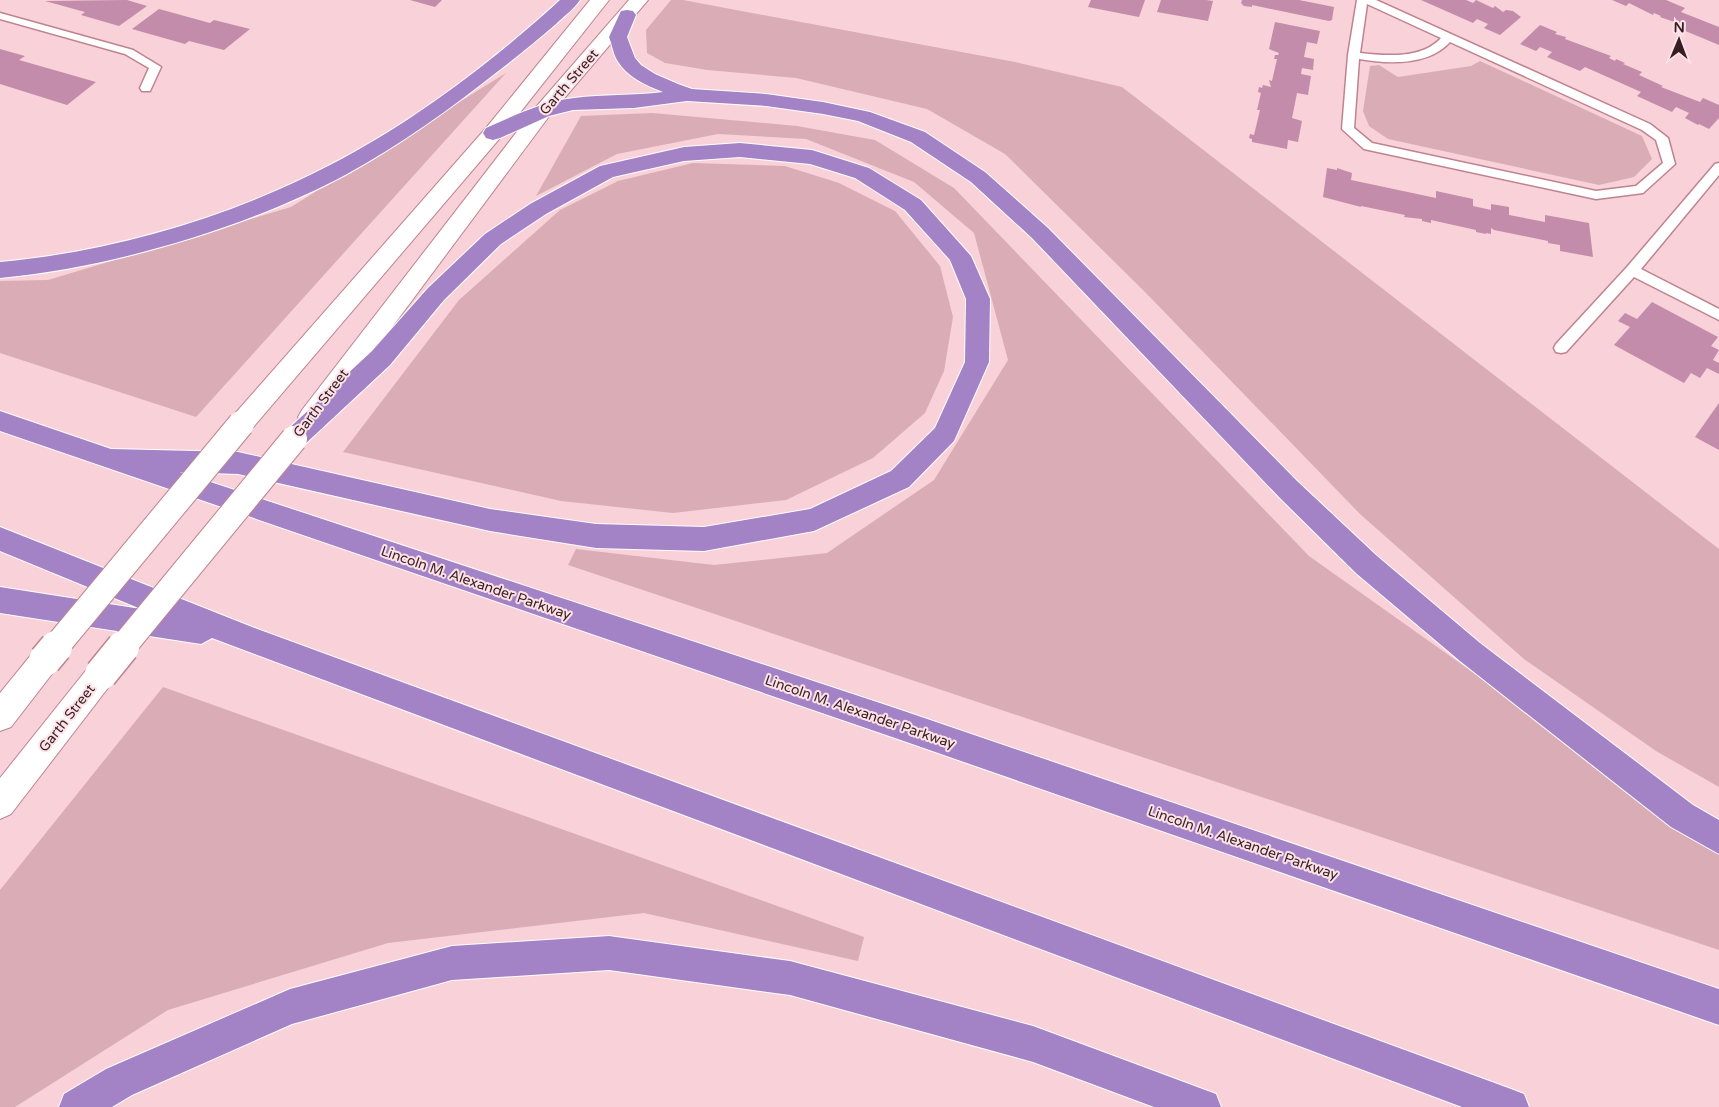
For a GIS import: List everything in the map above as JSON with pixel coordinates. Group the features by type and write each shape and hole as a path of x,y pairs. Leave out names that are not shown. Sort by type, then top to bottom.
{"highway":[{"path":"0,270 20,269 135,247 238,214 326,176 391,138 460,92 535,34 571,0"},
{"path":"627,15 618,37 628,62 638,72 651,80 687,95"},
{"path":"493,133 543,111 573,104 634,102 687,95 766,100 823,108 863,116 918,138 978,177 1040,233 1288,489 1367,565 1478,658 1682,816 1719,838"},
{"path":"111,460 238,463 490,520 596,536 704,538 814,520 900,479 945,434 977,362 978,299 960,256 913,205 862,173 812,157 740,150 684,154 607,171 538,209 493,239 436,294 381,358 294,439"},
{"name":"Lincoln M. Alexander Parkway","path":"0,421 895,723 1719,1007"},
{"path":"0,539 246,638 1511,1107"},
{"path":"0,600 246,638"},
{"path":"77,1107 119,1082 290,1007 452,963 608,953 790,978 1033,1044 1204,1107"}],"main road":[{"name":"Garth Street","path":"0,717 241,424 493,133 600,0"},
{"name":"Garth Street","path":"0,803 101,674 294,439 543,111 639,0"}],"lane":[{"path":"1362,0 1354,55 1348,129 1368,146 1596,195 1639,190 1669,164 1662,138 1646,127 1367,0"},
{"path":"0,16 129,52 155,67 146,88"},
{"path":"1354,55 1400,58 1433,51 1447,38"},
{"path":"1561,348 1632,270 1719,167"},
{"path":"1632,270 1719,315"}],"shaded area":[{"path":"671,0 683,0 1015,62 1122,87 1719,549 1719,787 1656,751 1524,659 1360,514 1145,292 1005,154 927,109 796,78 707,70 665,63 647,53 646,30"},
{"path":"1480,61 1642,136 1652,159 1634,177 1599,185 1388,139 1369,126 1363,111 1370,66 1379,65 1398,77 1471,66"},
{"path":"506,73 196,417 0,353 0,281 48,280 291,207"},
{"path":"652,113 797,126 875,140 954,188 1309,556 1719,847 1719,950 568,565 576,549 714,565 827,553 934,480 1008,360 974,233 914,182 806,139 718,134 617,154 536,196 581,116"},
{"path":"693,163 785,166 839,183 895,211 940,266 953,317 944,371 925,413 873,458 786,500 673,513 561,501 343,452 459,300 560,210 618,181"},
{"path":"163,687 864,937 858,961 644,913 388,943 168,1010 15,1107 0,1107 0,890"}],"building":[{"path":"127,0 147,6 119,26 81,15 85,12 45,1"},
{"path":"410,0 442,0 435,7"},
{"path":"1091,0 1145,0 1139,17 1088,7"},
{"path":"1161,0 1213,1 1208,21 1157,12"},
{"path":"1242,0 1299,0 1334,7 1332,20 1329,21 1252,5 1252,7 1244,6 1241,3"},
{"path":"1421,0 1466,0 1473,3 1476,0 1493,8 1495,6 1503,12 1506,10 1513,11 1521,17 1500,35 1484,28 1488,24 1477,19 1473,23"},
{"path":"1612,0 1666,0 1685,8 1681,12 1719,27 1719,45 1683,30 1686,26 1654,13 1653,15 1629,3 1626,6"},
{"path":"159,9 210,23 214,20 250,29 224,50 189,41 185,44 132,29"},
{"path":"1275,22 1320,31 1317,44 1307,42 1304,57 1314,59 1313,70 1302,68 1301,74 1311,76 1308,95 1297,93 1292,118 1302,121 1298,142 1288,140 1287,149 1252,142 1252,139 1249,138 1250,134 1254,135 1260,110 1257,110 1261,93 1258,92 1259,87 1262,88 1263,85 1271,87 1269,80 1272,81 1277,59 1274,59 1275,55 1279,53 1269,49"},
{"path":"1540,25 1557,32 1555,34 1566,37 1565,39 1611,56 1609,58 1615,61 1616,59 1625,63 1623,64 1642,72 1639,75 1663,86 1661,87 1700,102 1703,98 1719,105 1719,118 1709,129 1698,125 1685,118 1689,113 1676,107 1672,112 1637,96 1641,92 1585,67 1580,71 1547,57 1552,52 1540,47 1536,51 1520,44"},
{"path":"0,49 25,56 19,60 96,82 67,105 0,84"},
{"path":"1327,168 1337,170 1337,168 1352,173 1351,180 1436,198 1436,191 1473,199 1473,206 1491,210 1491,204 1509,207 1509,215 1545,222 1545,215 1589,223 1593,257 1560,251 1560,245 1548,243 1548,241 1491,228 1491,234 1486,234 1476,232 1476,230 1431,220 1431,223 1422,221 1422,219 1404,217 1405,215 1361,207 1323,197"},
{"path":"1652,302 1718,337 1711,346 1719,350 1713,360 1719,363 1719,374 1707,368 1700,378 1691,373 1684,383 1614,345 1630,327 1618,321 1625,313 1637,319"},
{"path":"1719,403 1719,450 1695,437"}]}
